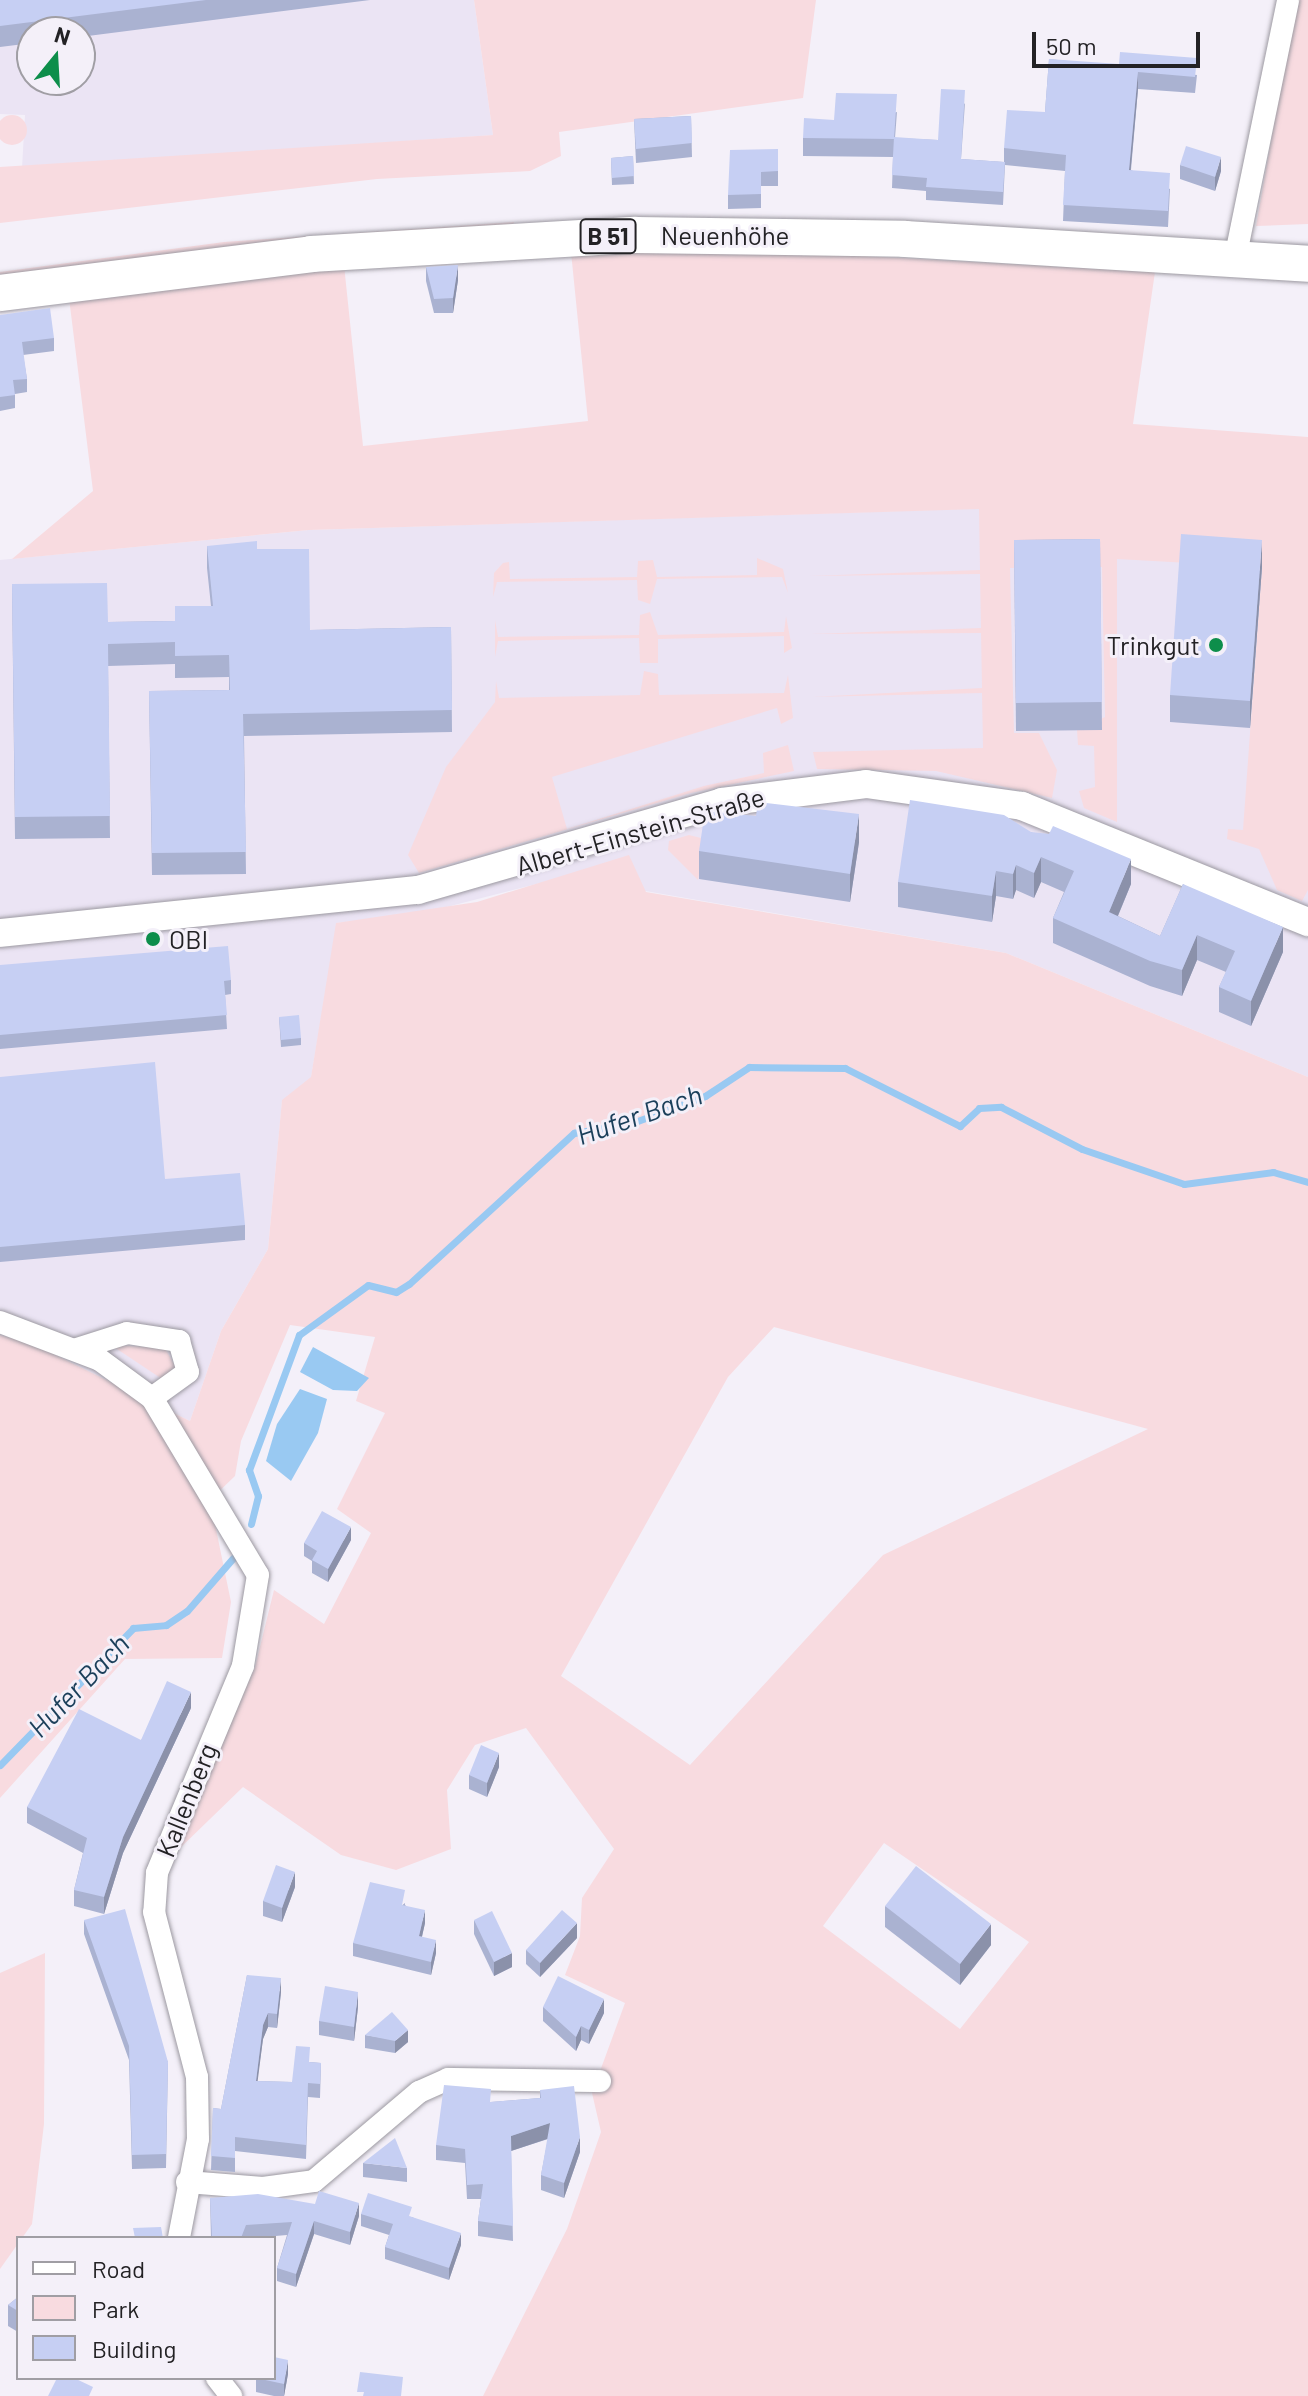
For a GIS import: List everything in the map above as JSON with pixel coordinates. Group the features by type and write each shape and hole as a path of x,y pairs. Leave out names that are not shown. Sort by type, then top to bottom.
{"main road":[{"name":"Neuenhöhe","path":"0,293 311,254 635,235 878,238 1308,264"}],"street":[{"path":"1235,259 1288,0"},
{"name":"Albert-Einstein-Straße","path":"0,933 418,890 722,802 866,784 1022,806 1308,922"},
{"path":"0,1322 77,1349 152,1398 185,1379 188,1354 179,1341 119,1333 77,1349"},
{"name":"Kallenberg","path":"152,1398 180,1439 258,1575 243,1666 157,1873 154,1912 197,2077 198,2139 187,2182 179,2236"},
{"path":"187,2182 263,2188 314,2181 419,2092 448,2079 600,2081"},
{"path":"219,2380 231,2396"}],"shaded area":[{"path":"0,0 474,0 493,135 22,168 25,115 0,114"},
{"path":"991,508 1308,522 1308,1077 1006,953 564,877 423,913 337,923 311,1078 282,1101 268,1249 221,1331 190,1421 33,1344 0,1335 0,560 309,530"}],"green space":[{"path":"474,0 816,0 803,98 559,132 561,156 530,171 377,179 0,223 0,167 493,135"},
{"path":"1296,0 1308,0 1308,224 1256,226"},
{"path":"6,116 18,116 26,124 26,136 18,144 6,144 -1,138 -1,122"},
{"path":"514,222 513,225 0,279 0,272 224,242"},
{"path":"571,252 792,252 1155,272 1133,424 1308,437 1308,890 1302,901 1277,890 1259,849 1227,839 1228,829 1243,830 1262,567 1117,559 1117,822 1084,808 1079,791 1095,787 1094,746 1078,745 1077,730 1105,717 1102,567 1010,568 1014,733 1039,733 1057,770 1052,798 936,771 817,769 813,752 983,748 982,693 812,697 982,688 981,633 811,634 981,628 980,574 809,576 980,570 979,509 309,530 12,559 93,491 69,298 344,265 363,446 588,421"},
{"path":"757,558 783,569 788,593 782,577 657,579 650,604 638,600 637,580 497,582 493,597 494,573 503,563 509,562 510,579 637,577 638,561 653,560 657,577 757,575"},
{"path":"650,612 658,635 784,632 786,616 792,648 784,653 784,636 658,639 658,663 640,663 639,638 498,641 495,657 495,620 498,637 639,635 640,615"},
{"path":"644,671 658,674 659,695 784,693 788,675 793,718 781,724 777,708 552,777 567,829 704,786 764,773 763,753 788,745 794,771 691,793 419,873 408,855 446,767 495,702 496,681 499,698 640,695"},
{"path":"689,835 705,839 698,880 668,850 669,841"},
{"path":"629,855 646,892 1006,953 1308,1077 1308,2396 483,2396 567,2229 601,2132 592,2093 625,2003 565,1975 580,1936 582,1898 614,1849 526,1728 475,1745 447,1790 451,1849 396,1870 341,1855 243,1787 176,1852 255,1667 274,1590 324,1624 371,1533 337,1509 385,1413 356,1401 375,1337 290,1325 241,1441 235,1476 210,1500 231,1602 222,1658 125,1659 0,1798 0,1335 33,1344 190,1421 221,1331 268,1249 282,1100 311,1077 336,923 477,902","holes":["774,1327 1148,1429 883,1555 690,1765 561,1676 728,1377","884,1843 1029,1942 960,2029 823,1926"]},
{"path":"111,1345 165,1348 176,1368 162,1379"},
{"path":"45,1953 44,2124 32,2224 23,2236 16,2236 16,2246 0,2269 0,1973"}],"water":[{"path":"313,1347 369,1378 357,1391 333,1390 300,1372"},
{"path":"300,1389 327,1399 318,1433 291,1481 266,1461 277,1424"}],"building":[{"path":"0,0 206,0 79,16 16,16 16,24 0,26"},
{"path":"1120,52 1197,58 1195,77 1138,72 1129,170 1170,173 1168,211 1063,205 1066,155 1004,148 1007,110 1045,112 1049,59 1119,64"},
{"path":"941,89 965,90 961,159 1005,162 1003,192 926,187 927,178 892,175 894,137 938,140"},
{"path":"836,93 897,94 894,139 803,138 804,118 834,120"},
{"path":"691,116 692,143 636,149 634,119"},
{"path":"1186,146 1221,157 1215,177 1180,165"},
{"path":"778,149 778,171 761,172 761,194 728,195 730,150"},
{"path":"633,156 634,176 612,178 611,158"},
{"path":"458,265 453,298 434,299 426,267"},
{"path":"50,308 54,338 22,342 27,379 13,380 15,395 0,397 0,315"},
{"name":"Trinkgut","path":"1181,534 1262,540 1250,701 1170,695"},
{"path":"1100,539 1102,702 1016,703 1014,540"},
{"path":"257,541 257,549 309,549 310,630 451,627 452,710 243,714 246,852 152,853 149,691 230,690 229,655 175,656 175,642 108,644 110,816 15,817 12,584 107,583 108,622 175,621 175,606 213,606 207,546"},
{"path":"910,800 1004,815 1031,832 1049,834 1053,826 1131,859 1109,912 1160,936 1183,884 1283,927 1251,1001 1219,987 1235,951 1197,935 1182,970 1150,961 1053,918 1074,871 1041,857 1034,873 1016,865 1013,874 996,871 992,896 898,882"},
{"path":"758,802 859,814 850,874 699,851 705,811 756,816"},
{"path":"228,946 231,980 224,981 227,1015 0,1035 0,965"},
{"path":"299,1015 301,1038 281,1040 279,1017"},
{"path":"155,1062 165,1179 240,1173 245,1225 0,1247 0,1077"},
{"path":"322,1511 351,1527 328,1569 312,1560 317,1551 304,1543"},
{"path":"167,1681 191,1692 123,1837 104,1897 74,1890 87,1838 27,1807 79,1709 141,1740"},
{"path":"481,1745 499,1753 487,1783 469,1775"},
{"path":"276,1865 295,1872 282,1908 263,1901"},
{"path":"916,1866 991,1924 960,1964 885,1906"},
{"path":"370,1882 405,1890 402,1905 425,1910 419,1936 436,1940 431,1962 353,1943"},
{"path":"125,1909 168,2062 166,2154 132,2155 129,2046 84,1920"},
{"path":"562,1910 577,1923 540,1963 526,1950"},
{"path":"492,1911 512,1953 494,1962 474,1920"},
{"path":"247,1975 281,1978 277,2014 268,2013 263,2025 256,2081 292,2082 296,2046 310,2047 309,2062 321,2063 320,2084 308,2083 306,2145 235,2137 235,2158 211,2156 213,2108 221,2109"},
{"path":"558,1976 604,1999 589,2030 581,2026 576,2037 543,2007"},
{"path":"325,1986 358,1992 354,2027 319,2021"},
{"path":"392,2012 408,2030 395,2041 365,2035"},
{"path":"444,2085 491,2089 490,2102 541,2098 540,2090 574,2086 580,2137 564,2183 541,2175 550,2123 511,2136 513,2226 478,2221 483,2184 467,2185 465,2149 436,2145"},
{"path":"395,2138 407,2168 363,2163"},
{"path":"319,2191 359,2203 350,2232 314,2221 296,2274 277,2268 292,2222 246,2225 242,2236 212,2236 210,2198 258,2194 315,2204"},
{"path":"368,2193 412,2207 409,2216 461,2233 449,2268 385,2247 393,2224 361,2214"},
{"path":"161,2227 163,2236 135,2236 133,2228"},
{"path":"16,2299 16,2310 8,2305"},
{"path":"276,2357 288,2360 284,2384 265,2380 276,2380"},
{"path":"360,2372 403,2377 401,2396 363,2396 364,2392 357,2392"},
{"path":"56,2380 78,2380 93,2387 89,2396 48,2396"}],"waterway":[{"name":"Hufer Bach","path":"251,1524 258,1496 249,1470 299,1335 368,1285 396,1292 409,1284 574,1133 632,1123 705,1096 749,1067 845,1068 960,1126 979,1108 1001,1107 1082,1149 1184,1184 1273,1172 1308,1182"},
{"name":"Hufer Bach","path":"0,1765 133,1628 166,1625 187,1611 233,1558"}],"place":[{"name":"Trinkgut","path":"1216,645"},
{"name":"OBI","path":"153,939"}]}
